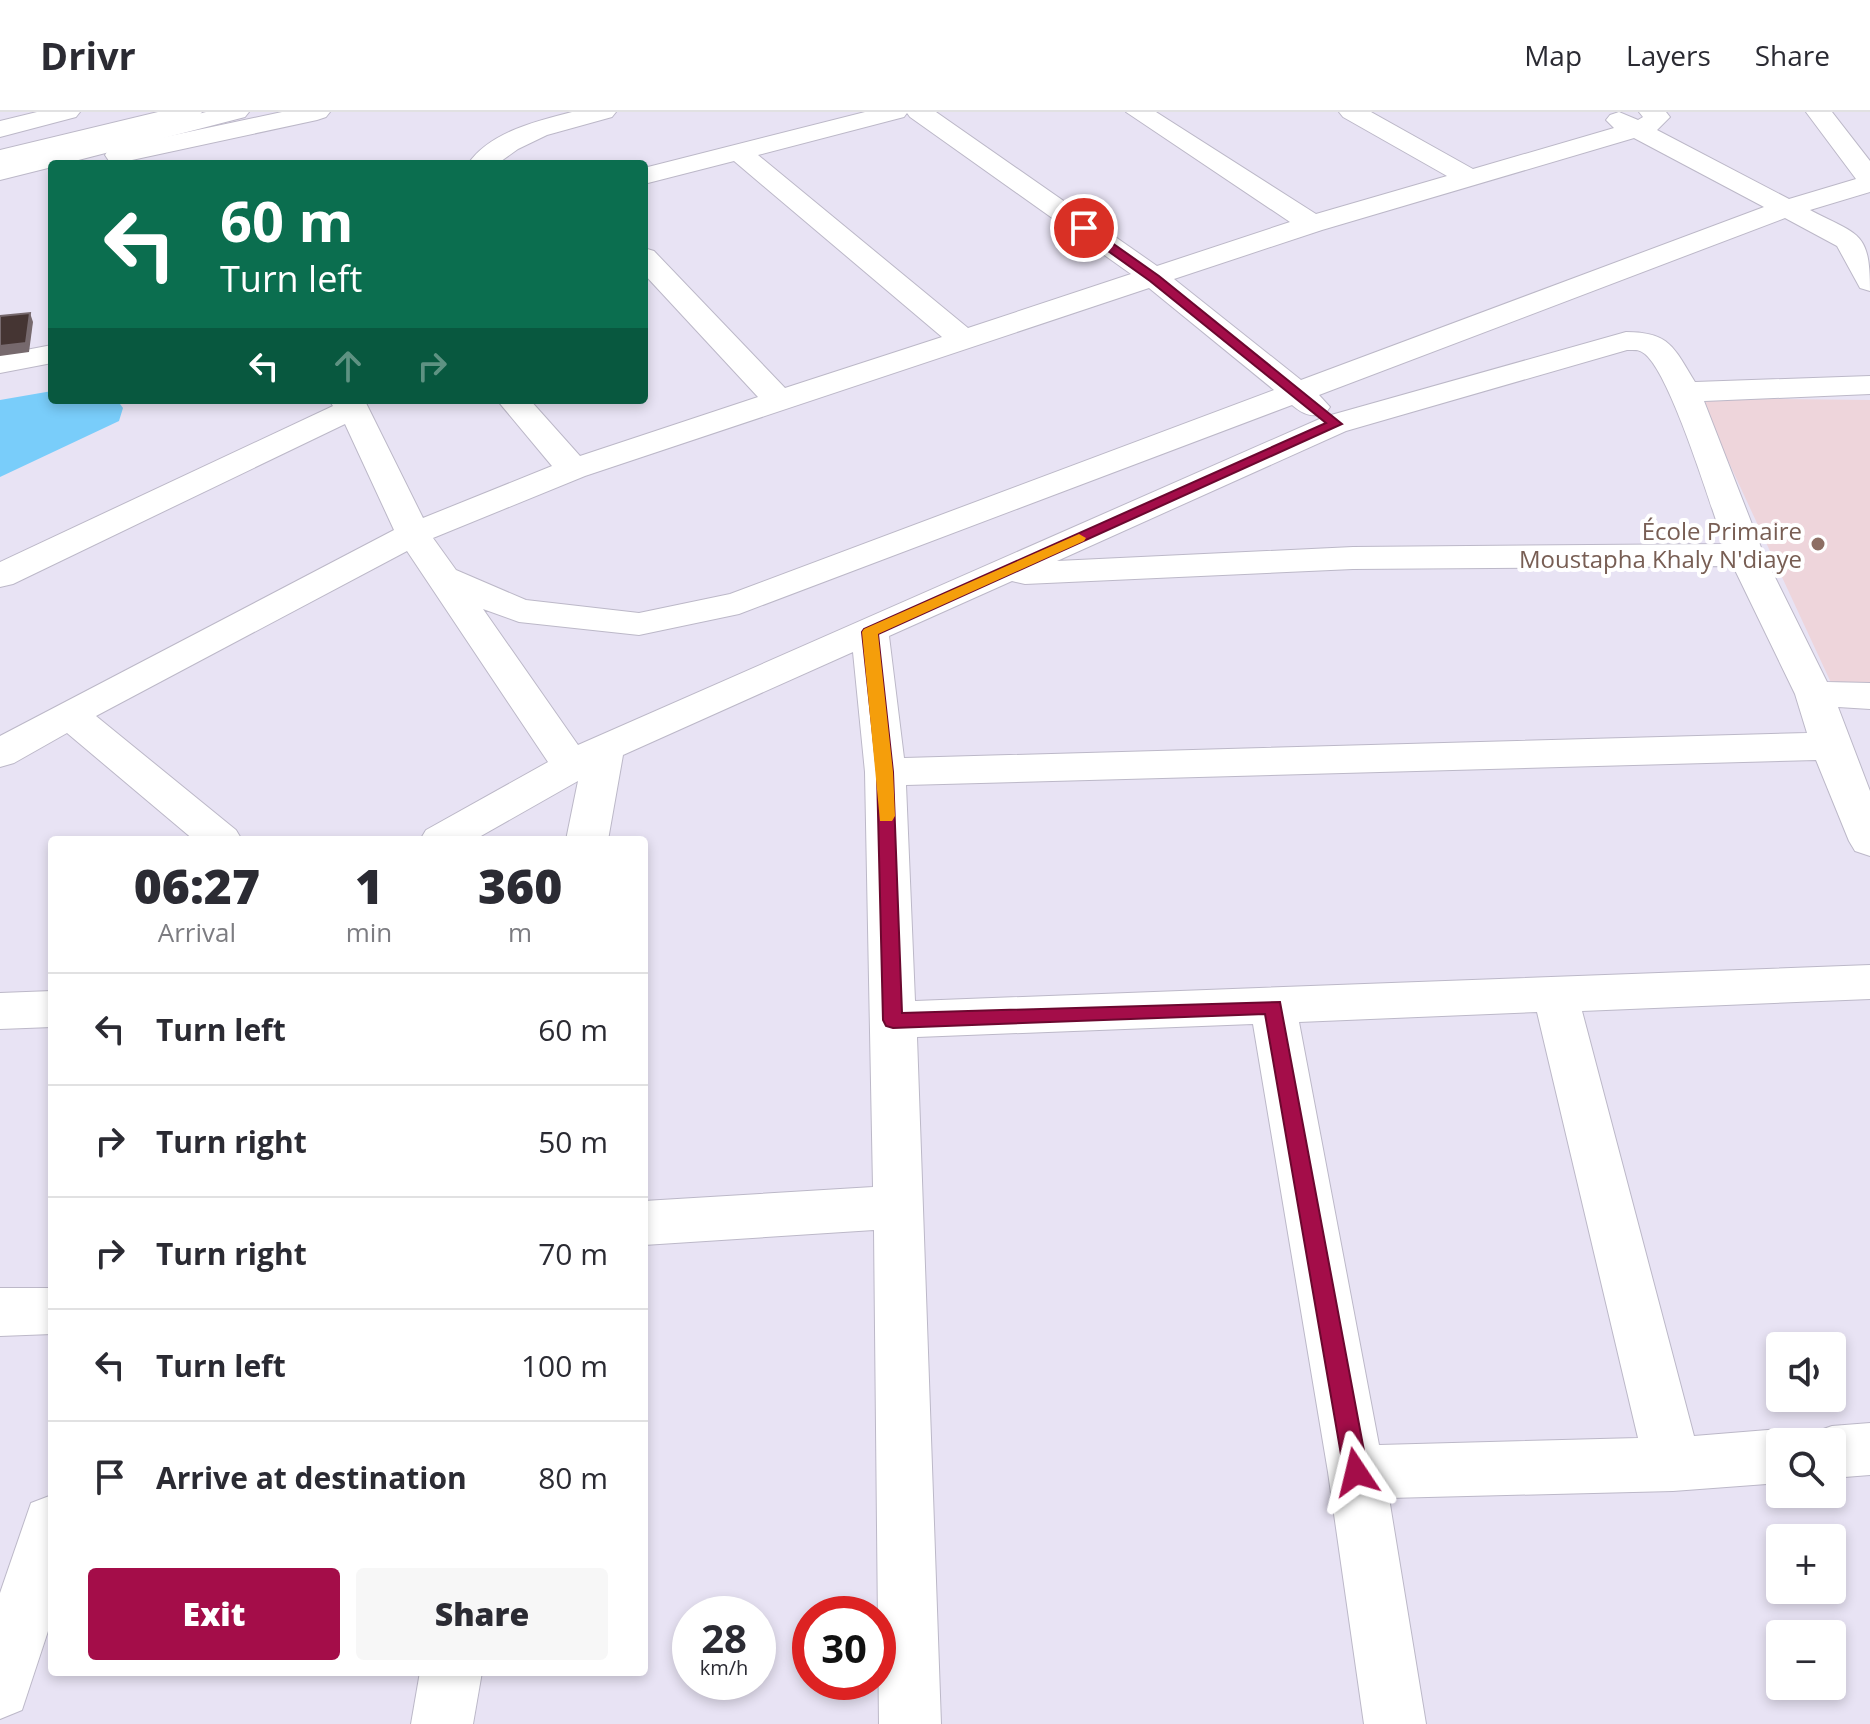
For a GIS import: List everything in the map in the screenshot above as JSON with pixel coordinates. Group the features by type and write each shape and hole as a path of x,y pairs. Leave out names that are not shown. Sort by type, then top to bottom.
{"main road":[{"path":"0,129 67,112"},
{"path":"0,172 110,134 189,112"},
{"path":"0,158 110,134 236,112"},
{"path":"0,142 317,112"},
{"path":"485,160 501,145 526,132 603,112"},
{"path":"648,175 895,112"},
{"path":"919,112 1155,278 1335,424"},
{"path":"1139,112 1312,224"},
{"path":"1352,112 1470,178"},
{"path":"1603,112 1645,121 1787,208 1859,236 1870,282"},
{"path":"443,578 519,611 639,624 739,603 1787,208 1870,181 1819,112"},
{"path":"0,754 69,714 413,534 573,469 1312,224 1470,178 1645,121"},
{"path":"740,153 963,339"},
{"path":"648,261 777,399"},
{"path":"448,836 588,757 1335,424 1626,341 1646,341 1660,350 1685,392 1746,555 1814,694 1831,746 1870,841"},
{"path":"0,364 48,355"},
{"path":"1685,392 1870,385"},
{"path":"0,576 349,404 413,534 443,578 588,757 587,836"},
{"path":"516,404 573,469"},
{"path":"999,574 1353,558 1746,555"},
{"path":"870,632 885,772 899,1207 910,1724"},
{"path":"1814,694 1870,696"},
{"path":"69,714 216,836"},
{"path":"885,772 1831,746"},
{"path":"893,1020 1870,982"},
{"path":"1555,993 1673,1464"},
{"path":"1273,1007 1356,1472 1395,1724"},
{"path":"0,1011 48,1009"},
{"path":"648,1223 899,1207"},
{"path":"0,1312 48,1311"},
{"path":"1846,1451 1870,1449"},
{"path":"1356,1472 1673,1464 1766,1457"},
{"path":"5,1656 48,1534"},
{"path":"442,1724 450,1676"}],"shaded area":[{"name":"École Primaire Moustapha Khaly N'diaye","path":"1699,398 1870,400 1870,689 1833,687"}],"water":[{"path":"48,392 48,404 120,404 123,408 119,421 0,477 0,400"}],"building":[{"path":"30,313 26,343 0,346 0,316"}],"slow traffic":[{"path":"886,816 885,772 870,632 1079,538"}],"place":[{"name":"École Primaire Moustapha Khaly N'diaye","path":"1818,544"}],"route":[{"path":"1084,228 1155,278 1335,424 870,632 885,772 893,1020 1273,1007 1356,1472"}]}
